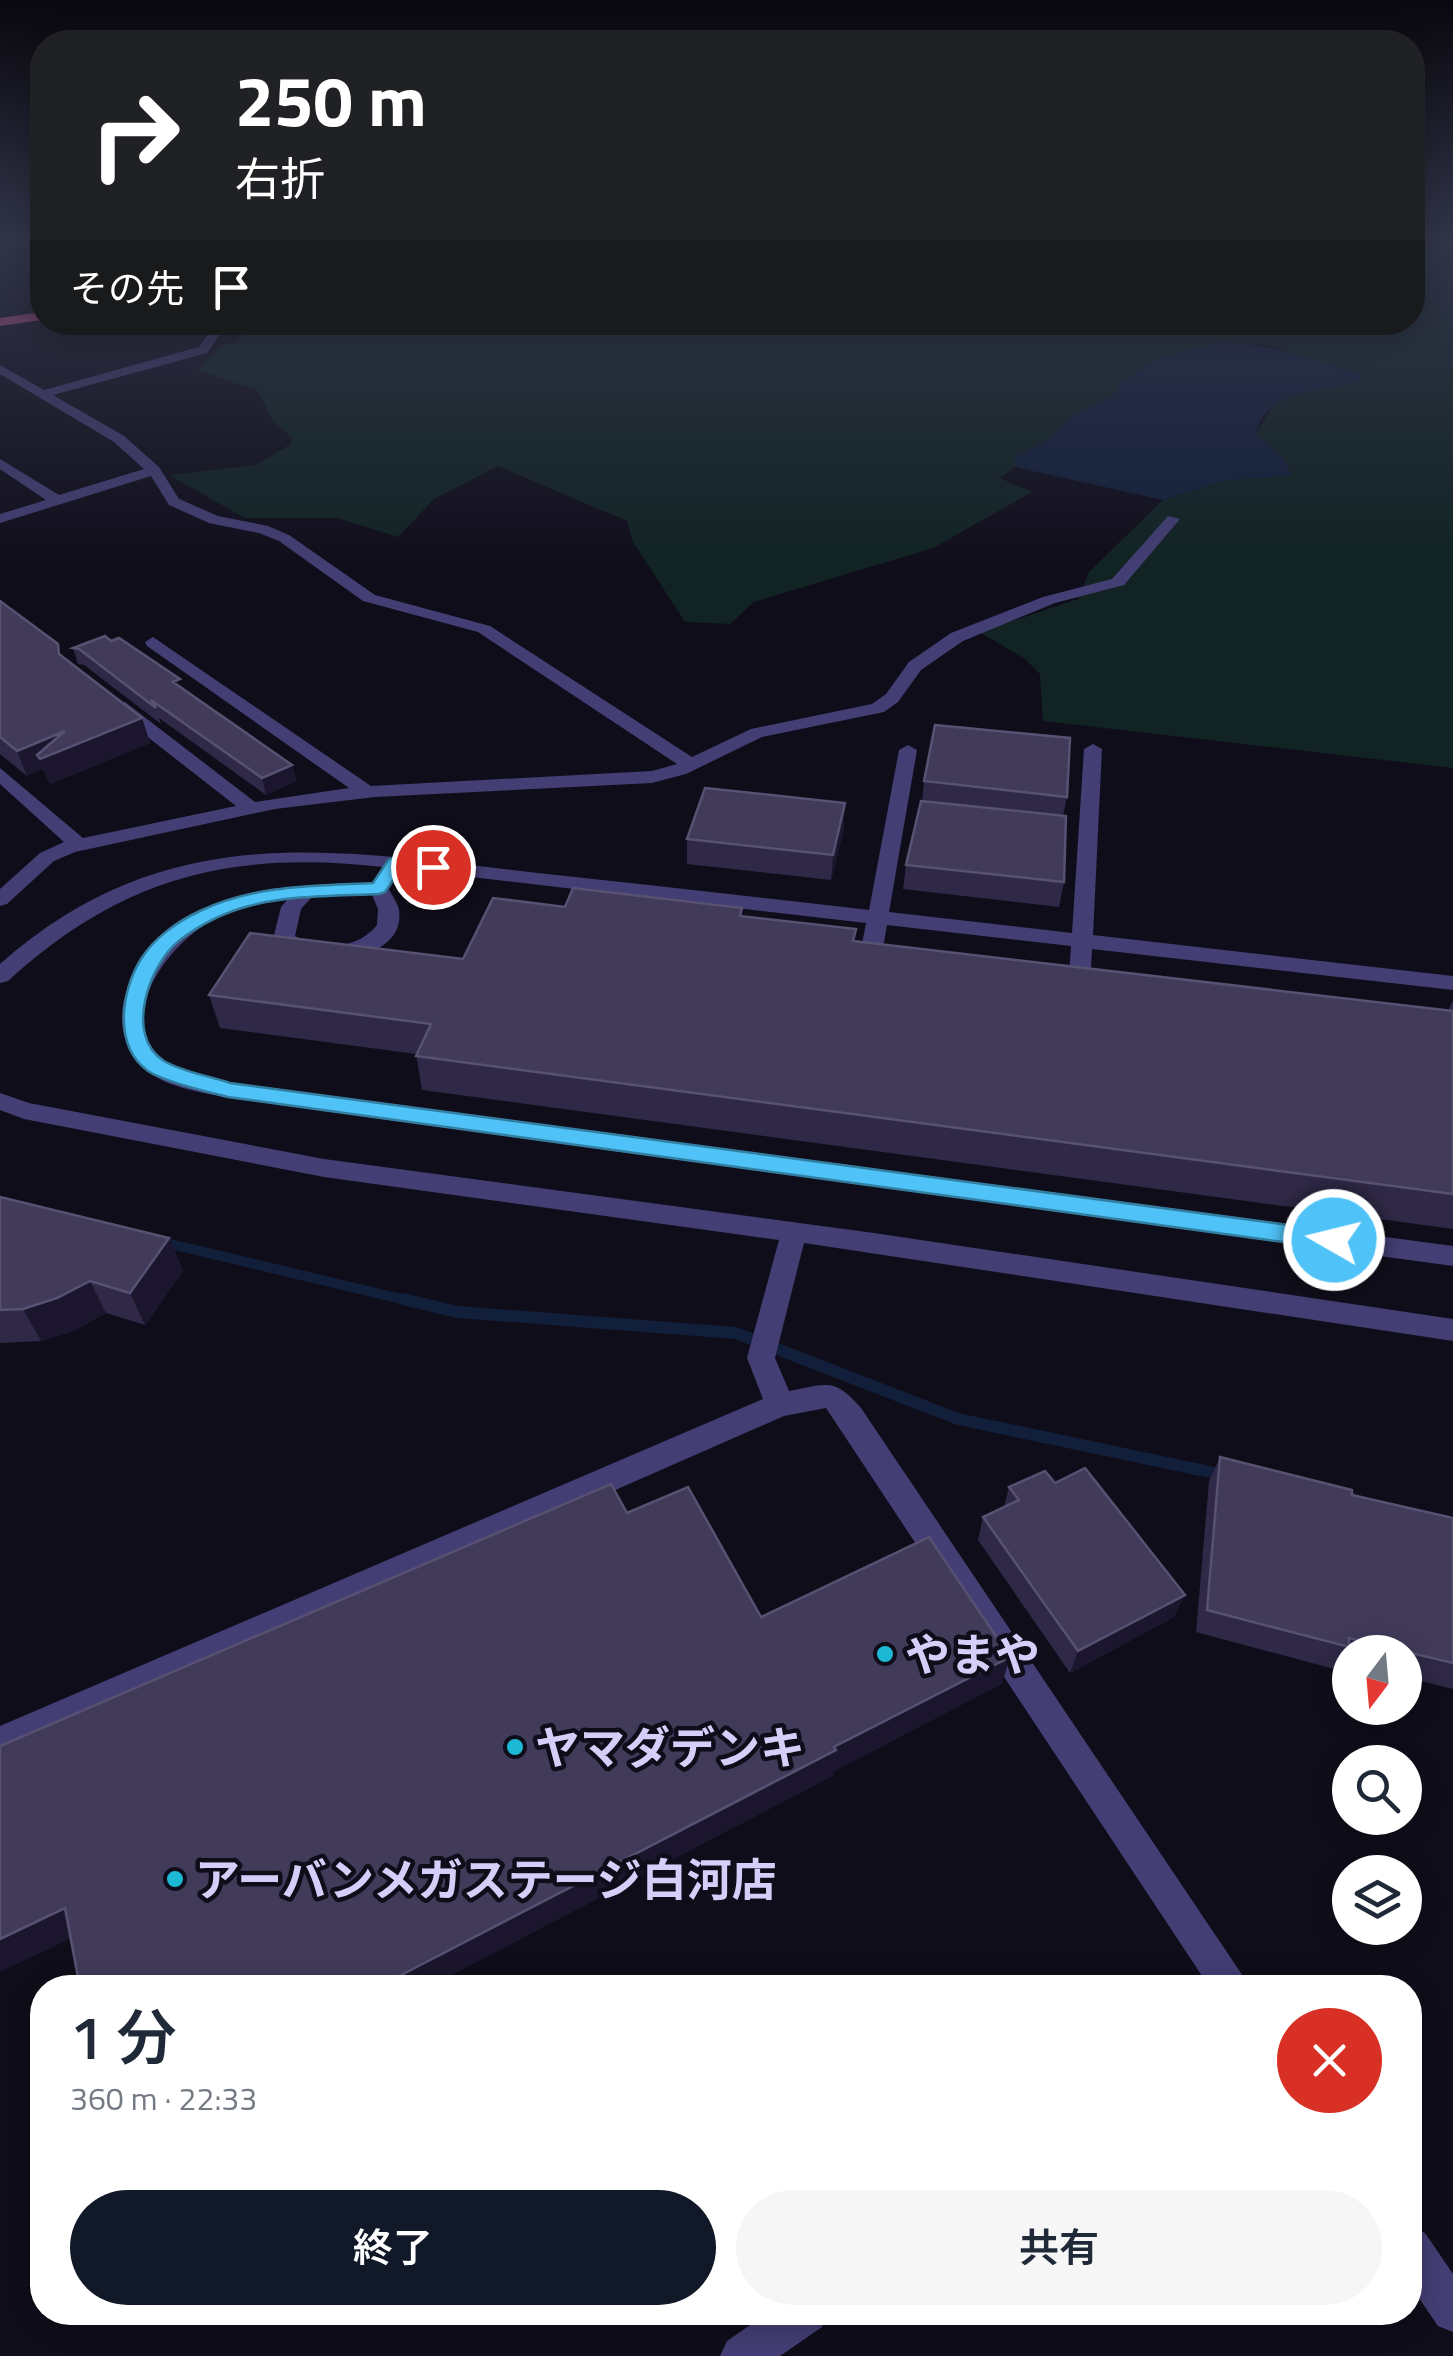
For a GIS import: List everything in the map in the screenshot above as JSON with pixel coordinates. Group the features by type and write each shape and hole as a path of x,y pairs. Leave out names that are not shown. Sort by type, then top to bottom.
{"street":[{"path":"42,394 203,350"},
{"path":"0,369 120,439 154,470 174,502 214,520 284,538 369,598 484,629 690,764"},
{"path":"0,463 58,501"},
{"path":"0,519 154,470"},
{"path":"0,900 47,857 79,845 251,808 368,792 652,777 757,733 878,708 892,698 915,666 957,636 1049,600 1118,582 1173,518"},
{"path":"153,642 368,792"},
{"path":"105,695 251,808"},
{"path":"1079,988 1083,942 1079,833 1093,749"},
{"path":"870,960 907,814 908,750"},
{"path":"0,774 79,845"},
{"path":"0,976 65,919 107,896 196,867 278,856 338,856 1453,983"},
{"path":"379,888 396,862"},
{"path":"379,888 242,901 205,916 171,937 149,962 132,1016 138,1045 156,1066 228,1090 1453,1256"},
{"path":"306,892 291,907 284,938 294,947 332,953 378,941 388,922 388,902 379,888"},
{"path":"0,1101 24,1111 324,1168 794,1232 1453,1330"},
{"path":"780,1405 760,1358 794,1232"},
{"path":"0,1744 780,1405 832,1396 850,1417 1223,1975"},
{"path":"1422,2266 1453,2311"},
{"path":"742,2356 788,2325"}],"shaded area":[{"path":"218,350 1203,350 1071,417 1049,440 1016,456 1015,467 999,478 1032,492 933,548 754,602 730,624 685,622 633,542 627,521 498,466 434,499 398,537 338,518 245,518 169,475 256,465 291,444 292,438 272,420 258,391 198,370"},
{"path":"1283,350 1453,350 1453,768 1043,721 1040,674 1024,658 979,632 1078,599 1089,572 1163,500 1227,480 1292,475 1283,458 1256,434 1274,403 1363,378 1359,373"}],"water":[{"path":"1189,350 1275,350 1359,373 1363,378 1297,394 1271,407 1262,419 1256,434 1283,458 1292,476 1227,480 1163,500 1015,467 1015,456 1049,440 1071,417 1114,395 1121,381 1163,357"}],"building":[{"path":"0,601 58,644 59,654 142,718 40,759 37,755 65,731 17,751 0,737"},
{"path":"105,636 111,641 119,638 180,679 173,682 292,765 262,778 73,648"},
{"path":"935,725 1070,738 1067,797 924,781"},
{"path":"705,788 845,803 833,855 687,839"},
{"path":"921,801 1066,816 1064,882 906,865"},
{"path":"573,888 742,908 740,916 856,929 853,941 1453,1011 1453,1194 416,1056 431,1024 209,995 250,933 463,959 493,898 565,907"},
{"path":"0,1197 169,1238 130,1293 90,1281 23,1309 0,1310"},
{"path":"1220,1457 1352,1490 1352,1495 1453,1518 1453,1663 1422,1656 1422,1635 1332,1635 1332,1643 1207,1610"},
{"path":"1085,1468 1185,1595 1078,1651 983,1517 1019,1500 1009,1487 1045,1471 1055,1483"},
{"path":"611,1484 627,1513 688,1487 761,1617 929,1537 1010,1657 401,1975 78,1975 65,1908 0,1939 0,1746"}],"waterway":[{"path":"162,1242 414,1302"},
{"path":"403,1299 457,1312 736,1333 958,1419 1224,1475"}],"place":[{"name":"やまや","path":"885,1654"},
{"name":"ヤマダデンキ","path":"515,1747"},
{"name":"アーバンメガステージ白河店","path":"175,1879"}],"route":[{"path":"433,867 396,862 379,888 284,894 242,901 205,916 171,937 149,962 132,1016 138,1045 156,1066 228,1090 1334,1240"}]}
